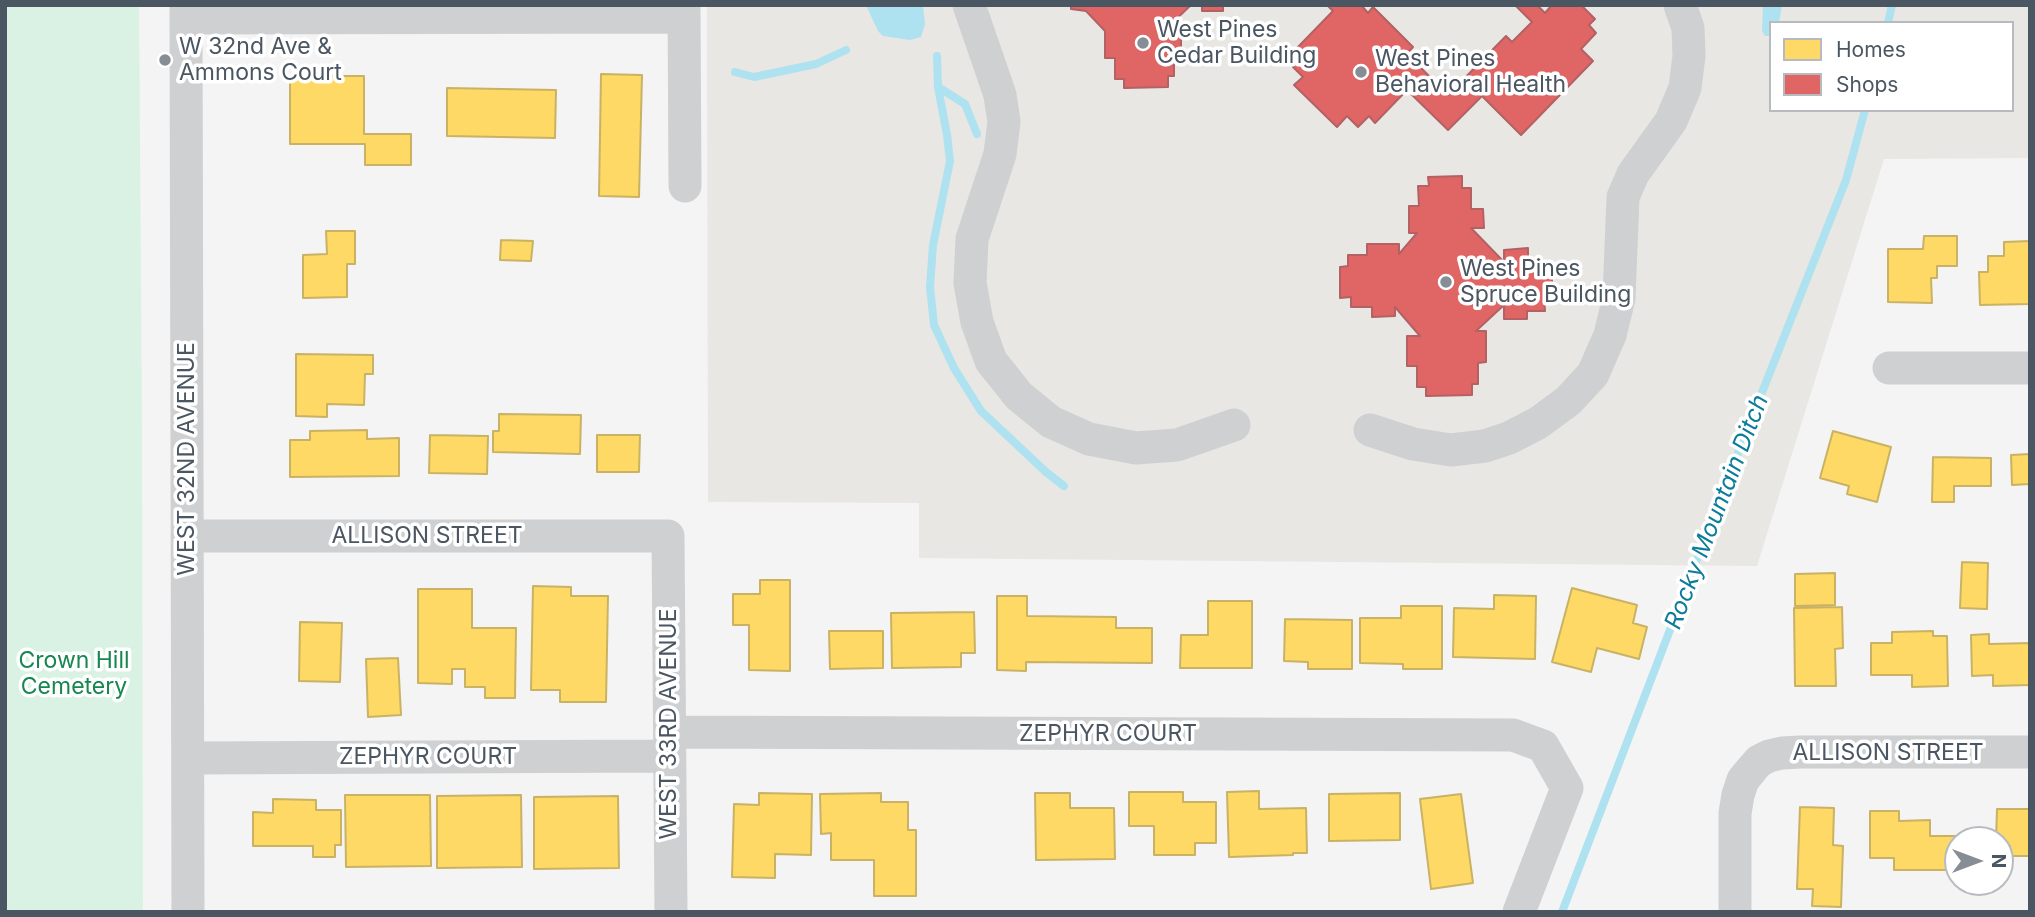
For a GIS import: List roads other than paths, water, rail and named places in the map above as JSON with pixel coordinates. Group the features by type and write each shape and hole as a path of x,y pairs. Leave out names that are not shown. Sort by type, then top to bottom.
{"street":[{"path":"969,5 1000,95 1004,122 1000,154 972,239 970,283 976,322 991,361 1019,396 1051,422 1089,439 1136,448 1177,445 1234,425"},
{"path":"1370,430 1413,444 1451,450 1485,446 1509,438 1538,423 1568,401 1593,374 1610,335 1619,298 1623,197 1633,174 1671,121 1685,88 1689,56 1688,28 1680,5"},
{"path":"186,12 684,11 685,186"},
{"name":"WEST 32ND AVENUE","path":"186,12 188,912"},
{"path":"1889,368 2030,368"},
{"name":"ALLISON STREET","path":"187,536 668,536"},
{"name":"WEST 33RD AVENUE","path":"668,536 671,912"},
{"name":"ZEPHYR COURT","path":"188,758 670,744 1513,735 1543,746 1567,788 1519,912"},
{"name":"ALLISON STREET","path":"1735,912 1735,813 1740,788 1743,780 1759,761 1769,755 1783,752 2030,752"}],"water":[{"path":"866,5 923,5 925,24 921,37 910,40 883,36"},
{"path":"1763,5 1782,5 1779,21 1769,21 1769,36 1765,36 1762,31"}],"waterway":[{"name":"Rocky Mountain Ditch","path":"1888,21 1892,5"},
{"path":"735,72 754,77 816,64 846,50"},
{"path":"937,56 938,87 950,161 933,245 930,287 934,325 954,368 981,411 1064,486"},
{"path":"938,87 965,104 977,134"},
{"name":"Rocky Mountain Ditch","path":"1562,912 1846,180 1864,112"}],"place":[{"name":"West Pines Cedar Building","path":"1143,43"},
{"name":"W 32nd Ave & Ammons Court","path":"165,60"},
{"name":"West Pines Behavioral Health","path":"1361,72"},
{"name":"West Pines Spruce Building","path":"1446,282"}],"park label":[{"name":"Crown Hill Cemetery","path":"74,674"}]}
